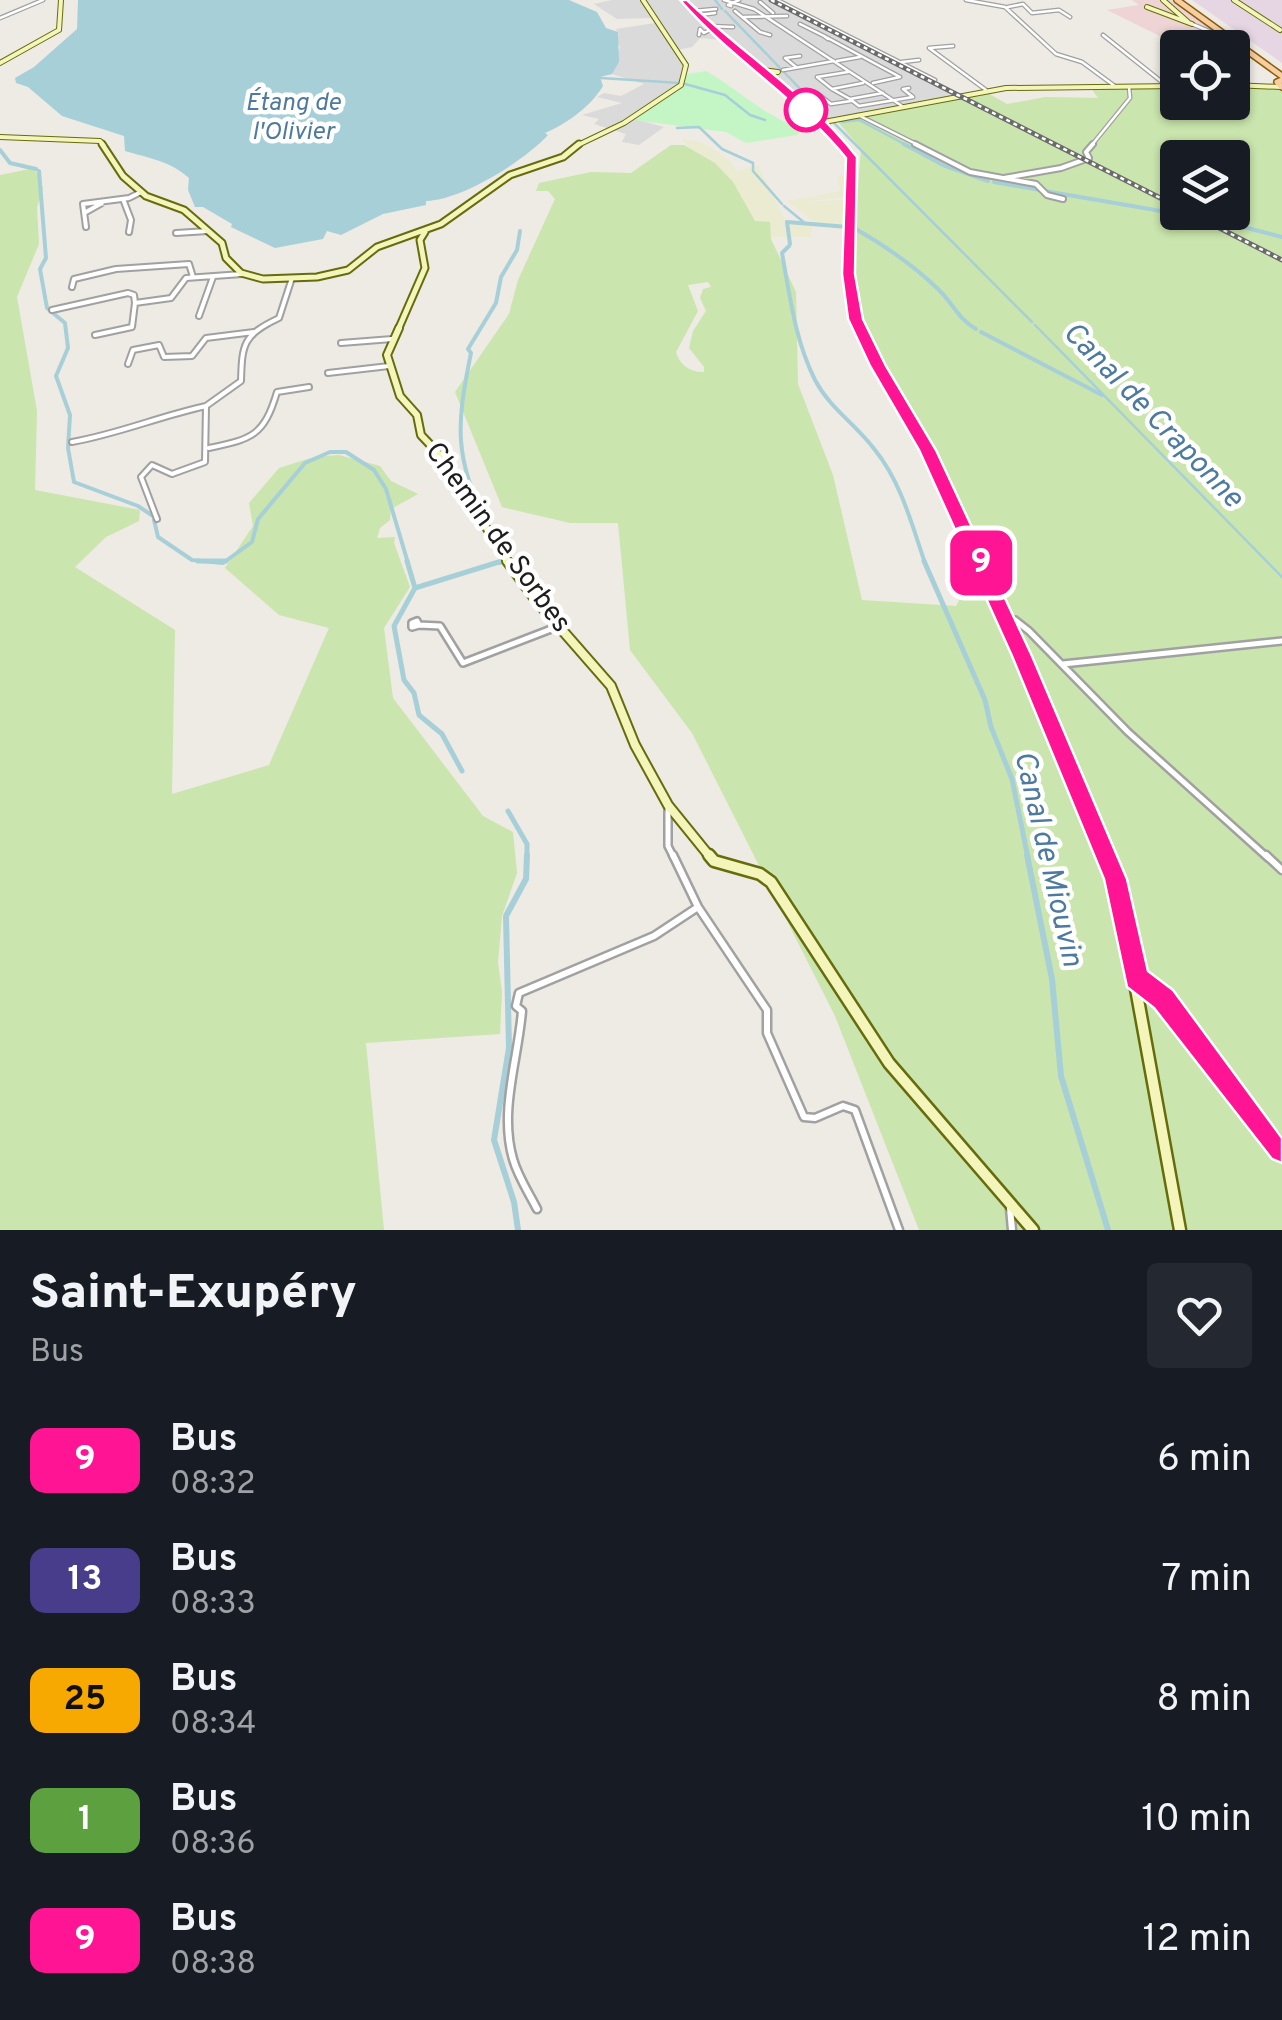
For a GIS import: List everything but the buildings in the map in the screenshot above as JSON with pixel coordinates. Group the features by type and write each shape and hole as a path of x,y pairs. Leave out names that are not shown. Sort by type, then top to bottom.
{"main road":[{"path":"1177,0 1280,80"}],"street":[{"path":"0,18 44,0"},
{"path":"0,63 20,56 58,30 61,0"},
{"path":"135,303 174,297 181,281 192,278 338,274 377,247 425,232 510,175 563,157 580,143 624,123 681,85 686,65 643,0"},
{"path":"684,0 711,28 763,70 788,81"},
{"path":"724,0 763,14 863,84"},
{"path":"776,0 934,80"},
{"path":"966,0 1006,7 1022,4 1032,13 1058,10 1070,16"},
{"path":"1234,0 1275,27"},
{"path":"760,2 773,14"},
{"path":"1192,24 1166,2 1147,6 1206,30"},
{"path":"1006,7 1058,58 1082,62 1090,72 1108,77 1116,88"},
{"path":"696,13 716,11"},
{"path":"736,11 760,32 770,35 766,40"},
{"path":"744,17 786,16"},
{"path":"1176,18 1186,19"},
{"path":"800,24 900,77 832,89"},
{"path":"700,34 700,28 704,32 733,27"},
{"path":"1104,36 1160,80"},
{"path":"952,46 929,48 986,90"},
{"path":"796,67 785,58 800,56"},
{"path":"776,77 796,67 862,56"},
{"path":"844,60 852,64"},
{"path":"900,63 919,60"},
{"path":"763,70 776,77 787,95 824,124 853,161 848,274 856,319 878,366 922,439 1006,619 1116,879 1180,1230"},
{"path":"848,72 817,77 859,106 913,96 903,89 908,88"},
{"path":"1250,85 1280,80"},
{"path":"873,84 902,106"},
{"path":"824,124 986,90 1160,86"},
{"path":"996,180 1045,172 1089,158 1086,152 1130,98 1130,87"},
{"path":"818,94 831,104 886,93"},
{"path":"858,115 939,159 996,180 1036,184 1047,195 1063,199"},
{"path":"0,137 100,141 116,169 141,192 178,206 222,244 226,258 244,274"},
{"path":"86,227 86,212 102,202 141,192"},
{"path":"123,199 131,220 129,232"},
{"path":"176,233 208,231"},
{"name":"Chemin de Sorbes","path":"425,232 420,240 425,268 387,355 400,396 416,415 421,435 438,453 521,581 612,686 635,745 668,806 714,862 760,874 775,887 889,1062 1033,1230"},
{"path":"72,287 74,279 136,267 189,264 192,278"},
{"path":"199,316 214,276"},
{"path":"128,364 133,350 152,344 160,346 164,357 192,356 206,338 254,332 280,318 292,278"},
{"path":"52,310 128,293 134,296 132,327 95,335"},
{"path":"72,442 114,435 160,416 206,406 244,378 240,358 254,332"},
{"path":"342,343 392,339"},
{"path":"328,373 392,366"},
{"path":"209,448 246,441 272,419 280,390 309,387"},
{"path":"157,519 142,477 156,464 172,474 204,462 209,448 204,426 206,406"},
{"path":"1006,619 1022,625 1143,745 1282,870"},
{"path":"419,625 440,626 461,663 558,626"},
{"path":"1063,664 1282,641"},
{"path":"668,806 667,843 698,908 762,1000 768,1014 766,1033 804,1117 814,1118 843,1106 858,1114 899,1230"},
{"path":"537,1209 512,1158 509,1131 521,1030 522,1011 516,1006 519,992 654,936 698,908"},
{"path":"1136,978 1164,999 1282,1148"},
{"path":"1010,1204 1012,1230"}],"shaded area":[{"path":"612,0 767,0 955,95 824,122 721,40 700,38 692,47 677,50 688,64 684,83 635,119 664,127 639,145 622,142 626,134 594,124 599,119 582,115 622,103 597,97 604,93 621,96 644,84 612,74 620,47 615,39 619,35 616,29 655,23 652,18 617,19 594,4"},
{"path":"1132,0 1171,0 1212,30 1160,30 1160,36 1107,10 1139,5"},
{"path":"1192,0 1282,0 1282,63 1250,41 1250,30 1235,30"}],"green space":[{"path":"706,71 767,112 803,128 797,135 746,143 726,132 634,120 684,83 687,74"},
{"path":"1160,88 1160,120 1250,120 1250,89 1282,90 1282,1230 919,1230 835,1016 692,733 630,650 618,523 570,523 502,507 455,392 509,314 518,280 555,199 548,191 536,191 539,183 591,172 631,173 671,145 684,145 715,163 733,182 755,221 770,222 771,239 796,292 798,384 833,475 862,600 956,606 972,577 930,464 849,301 861,149 838,122 986,92 1007,104 1046,97 1098,98 1092,89","holes":["708,282 711,287 703,289 700,298 706,311 693,331 689,348 704,367 704,372 699,372 683,364 676,352 698,311 688,285"]},
{"path":"682,139 703,143 729,160 737,172 758,165 786,222 812,225 811,237 771,237 770,222 755,222 715,163"},
{"path":"30,169 37,172 43,188 37,207 39,244 17,297 37,411 35,490 140,510 139,521 106,537 75,567 175,630 172,794 269,765 329,628 279,615 225,568 253,526 249,503 279,468 314,457 339,455 380,466 391,481 418,494 391,509 390,520 380,528 377,538 395,537 410,587 384,628 393,698 483,816 513,832 517,873 502,916 498,962 502,992 500,1034 366,1043 384,1230 0,1230 0,175"},
{"path":"850,174 848,197 799,202 848,200 847,226 816,223 787,201 837,192 837,176"}],"water":[{"name":"Étang de l'Olivier","path":"78,0 569,0 597,12 606,28 618,32 619,62 612,74 600,77 603,86 585,107 545,133 548,135 508,167 474,187 426,201 426,205 383,214 341,235 327,231 323,239 275,248 231,227 232,224 203,207 195,207 188,190 189,178 182,172 125,151 124,136 62,116 28,87 16,83 15,78 34,67 77,29"}],"waterway":[{"name":"Canal de Craponne","path":"715,0 722,9"},
{"name":"Canal de Craponne","path":"725,11 781,69"},
{"name":"Canal de Craponne","path":"783,71 830,120"},
{"path":"601,78 680,83"},
{"path":"685,84 725,95 750,115 765,120"},
{"path":"842,122 859,120 908,146"},
{"name":"Canal de Craponne","path":"833,122 1032,322"},
{"path":"677,128 699,127 722,149 753,163 753,171 782,204"},
{"path":"904,144 943,165 988,181"},
{"path":"0,150 10,163 36,169"},
{"path":"39,171 46,258 40,269 47,308 65,323 68,348 56,376 70,415 68,448 74,482 138,506 153,516"},
{"path":"994,182 1040,190"},
{"path":"1045,191 1160,211"},
{"path":"784,206 806,224"},
{"name":"Canal de Miouvin","path":"790,244 787,222 848,227"},
{"path":"854,228 919,272 976,329"},
{"path":"1250,229 1282,237"},
{"path":"487,525 468,479 461,441 471,353 468,349 496,303 501,277 517,250 520,231"},
{"name":"Canal de Miouvin","path":"789,246 782,253 794,318 808,365 828,400 884,462 905,504 925,563"},
{"name":"Canal de Craponne","path":"1035,325 1282,577"},
{"path":"981,332 1102,395"},
{"path":"226,561 252,542 258,519 305,463 330,452 346,452 374,470 386,489 408,563"},
{"path":"154,520 158,537 192,560 202,561"},
{"path":"499,563 503,562 501,557"},
{"path":"198,561 202,561"},
{"path":"202,561 226,561"},
{"path":"202,561 226,561"},
{"path":"407,561 415,588"},
{"path":"415,588 502,561"},
{"name":"Canal de Miouvin","path":"924,561 985,700 991,727 1012,779 1028,858"},
{"path":"415,588 394,626 404,680 414,693 419,715 442,734 462,771"},
{"path":"508,811 527,844 527,855"},
{"path":"518,1230 514,1202 494,1140 509,1048 506,916 526,879 527,855"},
{"name":"Canal de Miouvin","path":"1027,855 1052,979 1061,1076 1108,1230"}],"railway":[{"path":"771,0 1160,198"},
{"path":"1223,230 1282,260"}],"bus line":[{"name":"9","path":"684,0 829,130 852,157 848,274 856,319 878,366 928,450 1022,656 1116,879 1136,978 1164,999 1282,1148"}]}
